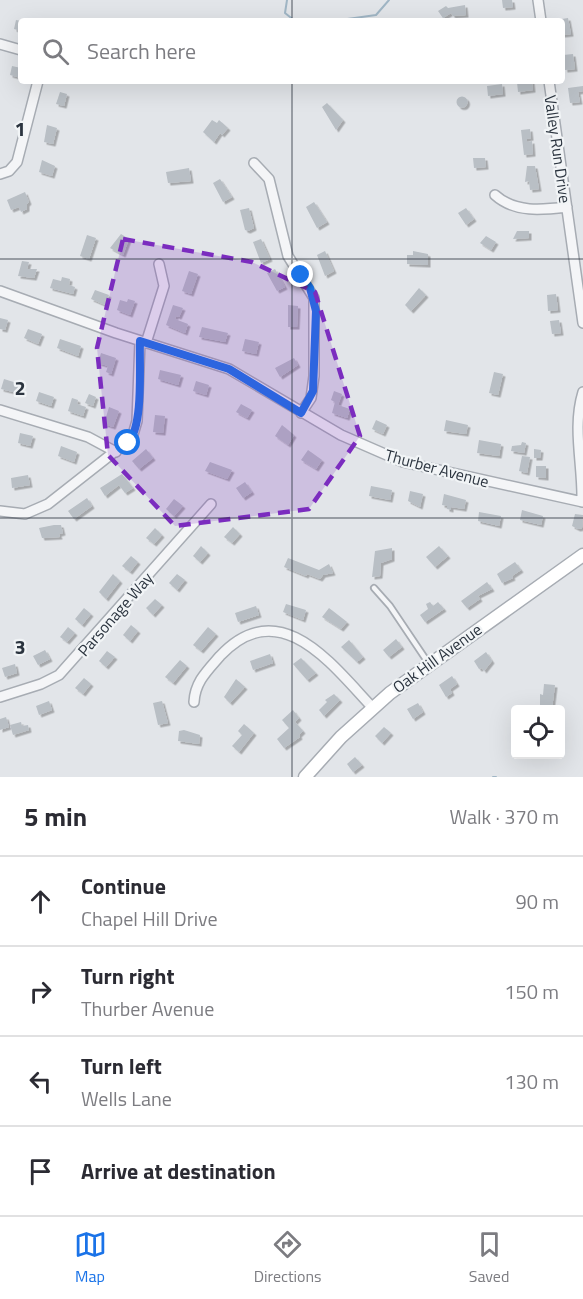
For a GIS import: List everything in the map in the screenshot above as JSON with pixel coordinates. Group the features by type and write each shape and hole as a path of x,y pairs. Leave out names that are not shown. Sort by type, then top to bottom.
{"main road":[{"name":"Oak Hill Avenue","path":"305,777 323,754 373,708 429,664 583,555"}],"street":[{"path":"538,0 541,18"},
{"path":"0,44 18,49"},
{"path":"0,174 9,171 17,162 37,84"},
{"name":"Valley Run Drive","path":"549,84 583,323"},
{"path":"254,163 269,179 288,256 314,298 314,376 311,398 301,413"},
{"path":"495,195 504,203 516,207 567,207"},
{"path":"0,511 19,514 55,500 132,438 136,429 143,342 164,286 159,264"},
{"name":"Thurber Avenue","path":"0,291 143,342 229,369 341,435 403,462 582,502"},
{"path":"582,502 583,483 577,425 583,392"},
{"path":"0,410 88,437 116,452"},
{"name":"Parsonage Way","path":"0,697 41,684 59,675 211,504"},
{"path":"194,702 201,677 225,651 244,639 274,633 296,637 315,647 373,708"}],"lane":[{"path":"374,588 390,606 429,664"}],"highlighted area":[{"path":"123,239 252,262 315,292 360,436 309,509 175,526 108,455 97,348"}],"building":[{"path":"502,0 512,0 513,7 503,8"},
{"path":"465,5 466,15 453,16 451,13 443,18 438,11 446,6 448,8"},
{"path":"565,18 568,18 571,34 565,35"},
{"path":"16,20 18,20 18,30 14,29"},
{"path":"573,54 575,69 565,70 565,55"},
{"path":"12,66 18,67 18,77 10,75"},
{"path":"502,84 503,94 488,96 487,86"},
{"path":"517,84 532,84 533,90 518,92"},
{"path":"583,86 583,91 578,92 580,102 570,103 568,88"},
{"path":"60,92 67,94 64,106 56,104"},
{"path":"462,97 466,98 466,106 462,107 458,106 457,102 458,98"},
{"path":"327,103 343,120 336,130 322,107"},
{"path":"212,120 217,123 219,120 228,128 222,135 220,133 214,142 203,132"},
{"path":"47,125 57,128 53,144 44,142"},
{"path":"530,129 531,138 527,139 527,142 532,141 533,154 524,155 521,130"},
{"path":"473,158 485,158 486,167 474,168"},
{"path":"42,160 55,166 52,176 39,172"},
{"path":"527,166 535,166 539,189 530,190 529,181 525,182"},
{"path":"189,168 191,181 168,183 166,172"},
{"path":"220,179 232,197 223,202 213,183"},
{"path":"25,192 29,202 27,209 21,212 19,207 11,210 7,200"},
{"path":"314,202 327,222 317,228 306,207"},
{"path":"249,208 254,228 248,231 245,230 240,210"},
{"path":"466,208 474,219 466,225 458,213"},
{"path":"517,231 529,231 529,238 513,239"},
{"path":"121,234 129,239 123,255 110,248"},
{"path":"87,235 96,238 89,259 80,256"},
{"path":"486,236 496,242 491,250 480,243"},
{"path":"261,239 270,259 261,263 253,242"},
{"path":"325,251 334,271 325,276 317,255"},
{"path":"413,251 428,254 428,265 407,264 407,255 413,255"},
{"path":"22,261 29,262 27,269 37,269 34,278 18,276"},
{"path":"275,269 285,287 277,291 267,273"},
{"path":"189,271 198,274 191,294 182,291"},
{"path":"62,277 70,279 69,285 75,287 73,294 50,288 53,279 61,281"},
{"path":"419,288 426,295 411,311 405,305"},
{"path":"95,290 109,295 105,305 91,299"},
{"path":"556,294 558,310 548,311 547,295"},
{"path":"128,299 135,301 130,315 117,310 120,300 127,302"},
{"path":"173,305 183,308 179,317 176,316 175,319 188,324 185,333 166,325"},
{"path":"288,305 298,306 297,327 288,327"},
{"path":"0,318 8,320 5,330 0,329"},
{"path":"559,320 561,333 552,334 550,321"},
{"path":"202,327 228,333 225,342 199,337"},
{"path":"28,329 42,334 38,344 24,338"},
{"path":"60,339 81,346 78,356 57,348"},
{"path":"245,339 259,342 256,354 242,351"},
{"path":"101,353 116,358 111,374 106,372 108,366 98,363"},
{"path":"294,358 298,365 280,377 275,368"},
{"path":"160,370 181,375 178,385 158,379"},
{"path":"494,372 503,374 498,395 489,393"},
{"path":"4,379 20,384 17,393 1,389"},
{"path":"196,381 209,385 206,395 193,391"},
{"path":"334,391 342,394 338,405 350,409 347,418 332,413 335,402 331,400"},
{"path":"39,392 54,397 51,406 36,401"},
{"path":"89,394 96,397 93,406 85,403"},
{"path":"72,398 78,400 77,404 86,407 83,416 68,411"},
{"path":"241,404 252,410 247,418 236,412"},
{"path":"109,407 119,411 113,427 104,424"},
{"path":"155,415 165,416 163,433 153,432"},
{"path":"376,420 387,425 383,434 372,429"},
{"path":"446,420 468,425 466,434 444,431"},
{"path":"282,425 294,435 288,445 275,436"},
{"path":"20,433 33,436 30,446 18,443"},
{"path":"479,440 501,444 499,456 477,453"},
{"path":"522,442 526,443 524,453 511,451 512,446 521,445"},
{"path":"61,446 77,452 74,462 58,456"},
{"path":"146,449 153,458 139,469 132,461"},
{"path":"534,449 541,450 540,458 534,458"},
{"path":"308,450 322,460 316,469 301,460"},
{"path":"522,456 530,457 527,473 519,471"},
{"path":"210,462 232,470 227,479 205,471"},
{"path":"536,466 546,466 546,478 536,477"},
{"path":"122,474 133,488 125,493 119,485 105,496 100,488"},
{"path":"28,475 30,485 12,488 11,478"},
{"path":"245,482 252,492 243,498 236,488"},
{"path":"371,486 392,490 390,500 369,496"},
{"path":"410,491 423,494 420,507 408,501"},
{"path":"444,494 466,500 464,509 451,507 451,510 447,509 447,506 442,505"},
{"path":"87,498 92,506 74,519 68,511"},
{"path":"174,499 183,506 174,516 166,509"},
{"path":"522,510 543,516 541,525 520,520"},
{"path":"479,512 501,516 499,526 478,521"},
{"path":"575,514 583,515 582,528 572,526"},
{"path":"61,525 63,533 59,534 60,537 42,538 39,528"},
{"path":"233,527 240,534 232,543 224,537"},
{"path":"155,528 162,535 154,544 146,538"},
{"path":"201,546 208,553 200,562 193,556"},
{"path":"439,546 448,556 435,567 426,557"},
{"path":"392,548 392,559 381,563 380,576 372,577 375,551"},
{"path":"131,556 138,562 130,572 122,566"},
{"path":"288,558 319,570 329,564 333,573 323,575 320,579 307,574 306,576 284,567"},
{"path":"515,562 521,570 512,576 513,578 502,583 497,574"},
{"path":"113,574 120,581 106,599 99,592"},
{"path":"177,574 185,580 177,590 169,583"},
{"path":"487,582 492,589 478,596 480,599 467,608 461,601"},
{"path":"155,599 162,605 153,615 146,608"},
{"path":"430,602 433,606 438,602 444,609 425,622 420,615 428,609 426,604"},
{"path":"286,604 306,610 303,620 283,612"},
{"path":"256,606 259,615 238,622 235,613"},
{"path":"84,608 91,614 82,625 75,619"},
{"path":"329,608 347,622 341,629 322,617"},
{"path":"131,625 138,631 130,641 123,635"},
{"path":"68,627 75,633 67,642 60,637"},
{"path":"208,627 216,634 201,651 193,645"},
{"path":"396,639 402,647 389,657 383,650"},
{"path":"349,640 363,657 357,662 341,647"},
{"path":"45,650 50,659 38,665 33,656"},
{"path":"107,651 115,657 106,667 99,661"},
{"path":"486,652 492,661 484,671 482,668 479,669 474,661"},
{"path":"270,654 273,663 253,670 250,661"},
{"path":"301,658 316,673 307,680 293,664"},
{"path":"180,660 187,666 173,683 165,677"},
{"path":"15,664 17,673 5,677 2,668"},
{"path":"452,676 457,684 450,689 452,693 446,697 439,685"},
{"path":"84,678 91,684 83,694 75,688"},
{"path":"236,679 245,687 230,703 224,697"},
{"path":"544,684 555,685 552,705 540,705 540,694 543,695"},
{"path":"334,694 340,700 324,716 319,710 327,702 325,700"},
{"path":"49,701 52,710 39,715 36,706"},
{"path":"162,701 168,723 158,725 153,703"},
{"path":"418,703 423,712 413,719 407,709"},
{"path":"293,710 299,718 295,722 303,731 300,737 284,748 277,739 289,728 282,720"},
{"path":"6,717 9,727 0,730 0,719"},
{"path":"21,722 22,726 28,725 29,730 13,735 10,725"},
{"path":"244,724 254,733 239,752 232,746 242,735 238,731"},
{"path":"384,727 391,733 382,743 375,736"},
{"path":"184,730 200,735 199,744 178,741 179,731"},
{"path":"355,757 362,765 353,772 347,764"}],"waterway":[{"path":"287,0 285,13 291,18"},
{"path":"354,18 376,15 389,0"}],"route":[{"path":"128,443 134,435 137,421 140,341 229,369 301,413 313,391 316,311 310,288 301,275"}]}
